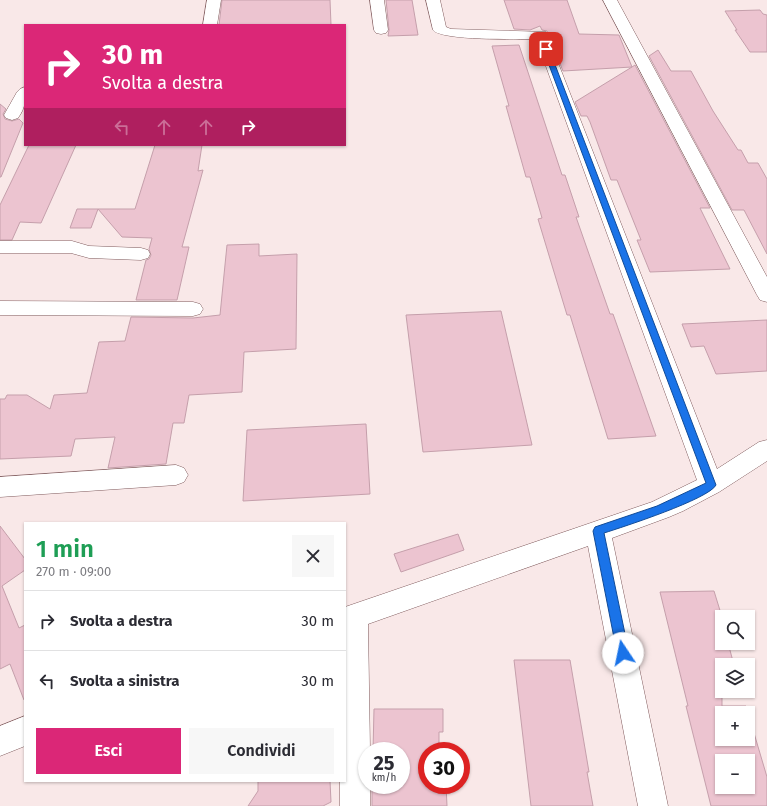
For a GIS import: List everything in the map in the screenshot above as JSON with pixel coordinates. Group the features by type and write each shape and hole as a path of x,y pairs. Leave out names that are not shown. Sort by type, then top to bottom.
{"street":[{"path":"210,24 214,0"},
{"path":"377,0 381,30"},
{"path":"434,0 440,30 450,33 541,34 711,485"},
{"path":"610,0 767,295"},
{"path":"12,115 24,94"},
{"path":"0,247 72,247 89,252 141,254"},
{"path":"0,308 193,309"},
{"path":"355,806 350,618 660,510 697,493 765,451"},
{"path":"0,487 176,475"},
{"path":"598,531 653,806"},
{"path":"0,741 24,731"}],"building":[{"path":"222,0 330,0 331,24 219,24"},
{"path":"386,0 412,0 418,35 388,36 389,30"},
{"path":"504,0 567,0 579,34 619,35 632,67 563,71 547,31 542,30 540,26 530,30 514,29"},
{"path":"760,10 763,14 767,15 767,52 750,52 735,30 737,30 725,11"},
{"path":"519,45 562,175 565,175 579,217 576,217 610,314 613,314 656,436 608,439 570,315 567,315 538,219 542,218 530,177 526,177 506,106 509,106 492,46"},
{"path":"658,50 671,71 691,71 713,111 738,150 741,150 748,163 758,163 767,179 767,254 744,210 732,210 649,56"},
{"path":"635,65 710,208 700,208 730,269 650,272 637,240 641,240 617,180 611,180 590,122 587,116 581,116 575,102"},
{"path":"0,104 6,109 3,114 5,119 12,121 19,119 23,123 1,177 0,177"},
{"path":"29,146 76,146 41,223 20,222 12,240 0,240 0,205"},
{"path":"155,146 202,146 198,171 203,170 182,247 189,247 177,300 136,300 146,260 149,259 151,255 149,249 152,238 122,237 98,209 135,209"},
{"path":"77,209 98,209 91,228 70,228"},
{"path":"259,244 259,256 297,254 296,349 244,352 242,392 189,395 184,423 173,423 166,464 108,468 115,437 75,439 71,456 0,459 0,399 5,399 7,395 27,395 50,409 54,395 87,393 99,342 125,341 131,317 193,318 220,315 227,245"},
{"path":"501,311 532,445 423,452 406,315"},
{"path":"767,320 767,371 716,374 704,346 691,347 682,324"},
{"path":"366,424 370,494 243,501 247,430"},
{"path":"0,526 24,558 24,571 2,586 19,628 24,626 24,700 10,664 0,669"},
{"path":"458,534 464,550 401,572 394,554"},
{"path":"714,591 720,610 715,610 715,650 730,650 732,658 715,658 715,698 722,698 722,706 715,706 715,746 755,746 755,736 767,777 767,806 711,806 686,706 688,706 660,592"},
{"path":"514,660 570,660 589,772 587,772 593,806 531,806"},
{"path":"374,709 443,709 443,732 439,732 439,742 418,742 418,794 446,794 447,806 372,806 372,794 410,794 410,742 373,742"},
{"path":"258,782 330,782 331,802 323,806 248,806 258,791"}],"route":[{"path":"546,49 711,485 660,510 598,531 623,653"}]}
